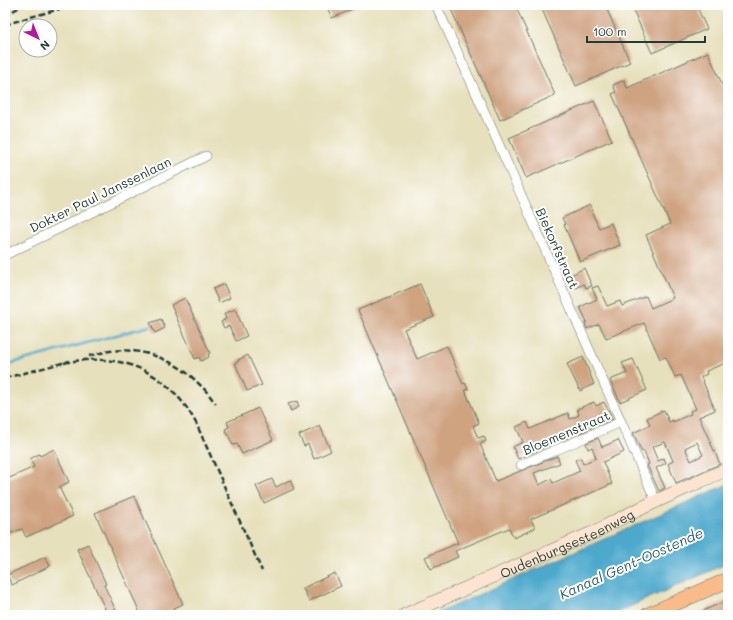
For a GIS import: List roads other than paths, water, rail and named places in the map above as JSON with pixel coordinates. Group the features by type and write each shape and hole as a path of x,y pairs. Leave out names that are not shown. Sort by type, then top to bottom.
{"main road":[{"path":"648,615 728,580"}],"street":[{"name":"Biekorfstraat","path":"436,5 656,501"},
{"name":"Dokter Paul Janssenlaan","path":"5,254 206,156"},
{"name":"Bloemenstraat","path":"521,465 620,422"},
{"name":"Oudenburgsesteenweg","path":"406,615 597,531 656,501 728,469"}],"water":[{"name":"Kanaal Gent-Oostende","path":"728,484 728,563 611,615 433,615"}],"waterway":[{"path":"5,365 150,326"}],"railway":[{"path":"5,15 24,5"},
{"path":"5,25 74,5"},
{"path":"89,356 107,351 122,350 146,353 158,357 189,375 203,388 216,404"},
{"path":"64,363 85,360 105,360 123,363 141,369 157,378 172,390 185,405 196,423 262,571"},
{"path":"5,378 70,361"}]}
